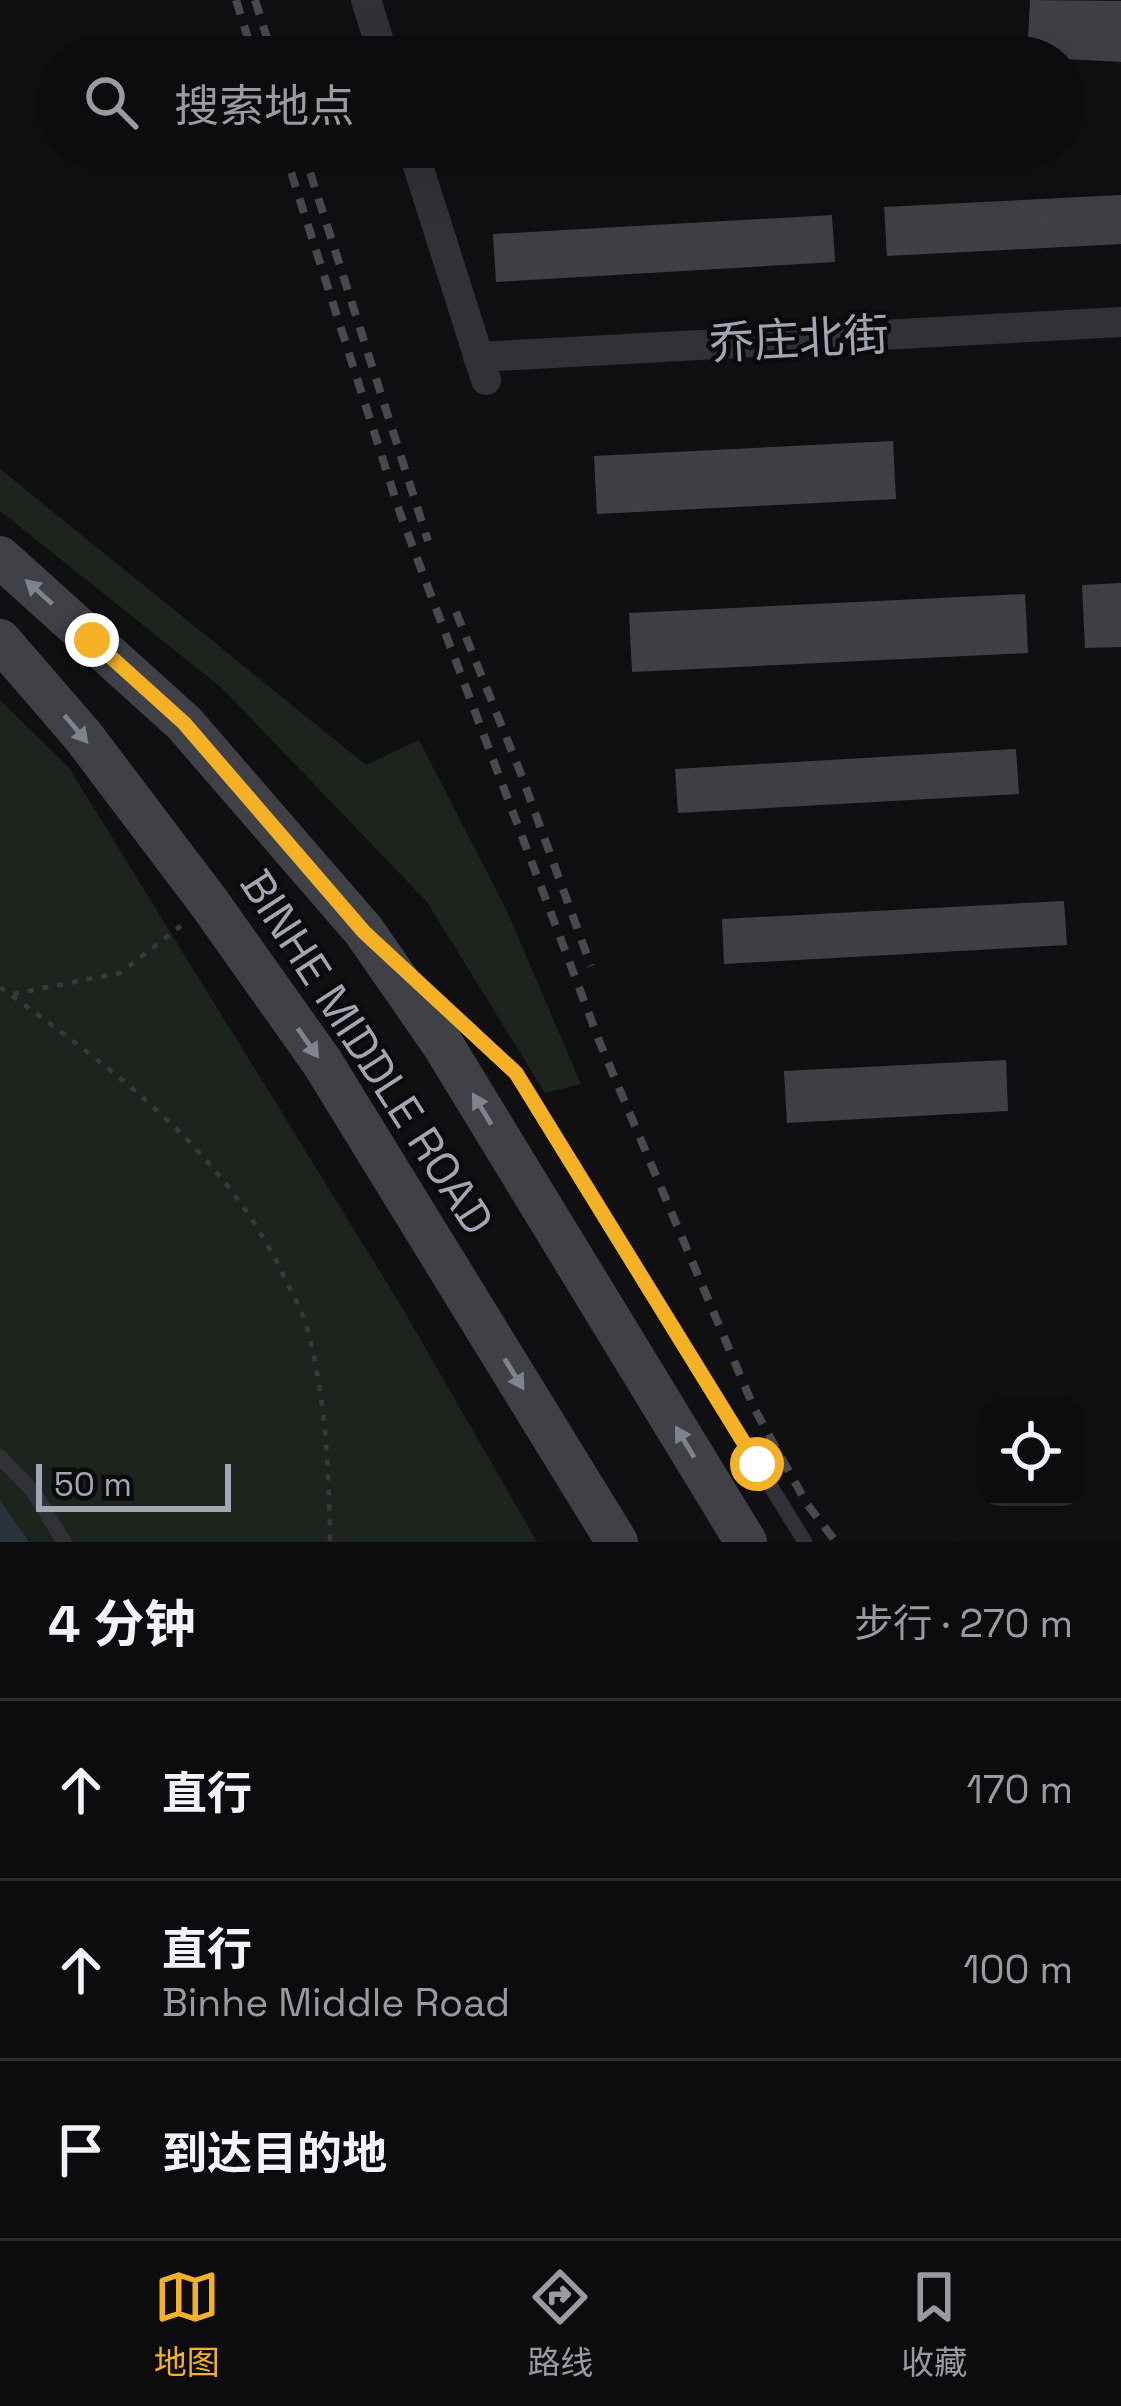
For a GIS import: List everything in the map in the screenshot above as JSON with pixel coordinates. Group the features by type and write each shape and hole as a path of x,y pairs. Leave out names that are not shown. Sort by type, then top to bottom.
{"main road":[{"name":"BINHE MIDDLE ROAD","path":"0,557 184,723 364,932 443,1045 746,1542"},
{"name":"BINHE MIDDLE ROAD","path":"0,640 83,736 322,1062 617,1542"}],"street":[{"path":"366,0 377,36"},
{"name":"乔庄北街","path":"419,168 482,369 1121,322"}],"lane":[{"path":"364,932 516,1073 805,1542"},
{"path":"0,1456 33,1491 64,1542"}],"path":[{"path":"10,994 121,973 210,904"},
{"path":"0,987 102,1061 162,1112 229,1184 273,1251 307,1326 328,1431 330,1542"}],"shaded area":[{"path":"0,469 366,765 419,740 507,911 581,1084 545,1093 427,902 222,688 0,511"},
{"path":"0,700 69,768 400,1304 537,1542 0,1542"},
{"path":"0,1500 29,1542 0,1542"}],"building":[{"path":"1030,0 1121,1 1121,62 1085,60 1085,36 1028,36"},
{"path":"1121,195 1121,244 887,256 884,207"},
{"path":"832,215 835,262 496,282 493,234"},
{"path":"893,441 896,499 597,514 594,456"},
{"path":"1121,583 1121,647 1085,648 1082,585"},
{"path":"1025,594 1028,653 632,672 629,613"},
{"path":"1016,749 1019,794 678,813 675,769"},
{"path":"1064,901 1067,945 724,964 722,919"},
{"path":"1006,1060 1008,1111 787,1123 784,1071"}],"railway":[{"path":"236,0 247,36"},
{"path":"255,0 266,36"},
{"path":"290,168 400,513 600,1043 754,1408 807,1504 836,1542"},
{"path":"309,168 428,541"},
{"path":"456,612 591,966"}],"route":[{"path":"92,640 184,723 364,932 516,1073 757,1464"}]}
